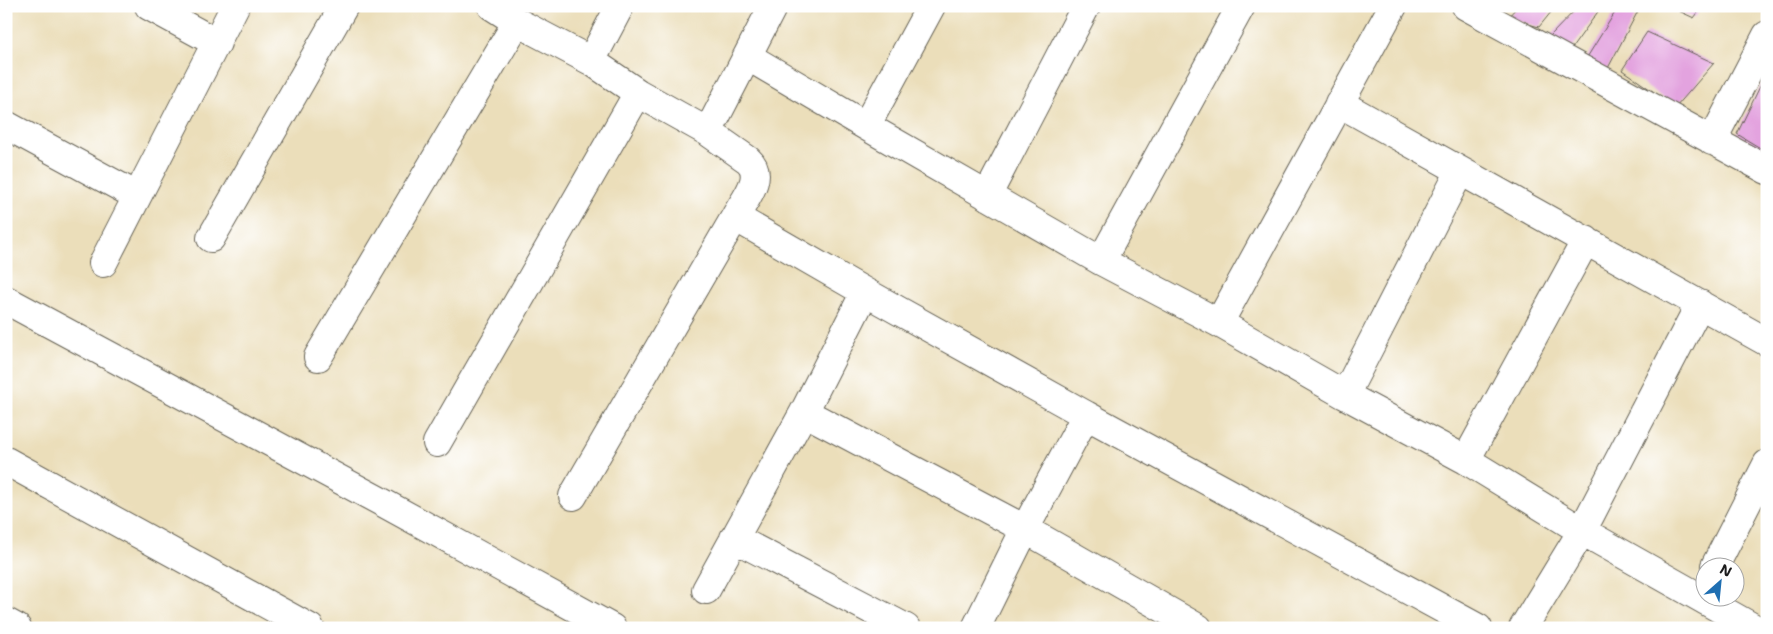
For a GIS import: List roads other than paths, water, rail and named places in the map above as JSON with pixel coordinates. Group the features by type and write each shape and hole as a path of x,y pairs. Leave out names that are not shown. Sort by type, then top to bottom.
{"street":[{"path":"149,6 217,43"},
{"path":"103,263 235,6"},
{"path":"211,238 344,6"},
{"path":"492,6 516,22 591,61 638,94 708,132 748,160 754,165 756,172 756,179 736,217 573,496"},
{"path":"591,61 620,6"},
{"path":"708,132 773,6"},
{"path":"866,126 931,6"},
{"path":"987,196 1086,6"},
{"path":"1102,261 1240,6"},
{"path":"1219,323 1393,6"},
{"path":"1466,6 1767,170"},
{"path":"318,357 516,22"},
{"path":"1712,141 1767,35"},
{"path":"747,56 1102,261 1219,323 1345,395 1466,460 1582,531 1696,587"},
{"path":"437,444 638,94"},
{"path":"1339,103 1767,342"},
{"path":"6,125 137,196"},
{"path":"1345,395 1460,171"},
{"path":"736,217 1086,415 1478,628"},
{"path":"1466,460 1586,240"},
{"path":"706,590 804,412 866,292"},
{"path":"6,300 612,628"},
{"path":"1523,628 1582,531 1700,304"},
{"path":"804,412 1025,529 1198,628"},
{"path":"976,628 1025,529 1086,415"},
{"path":"6,461 310,628"},
{"path":"1720,556 1767,464"},
{"path":"734,538 906,628"},
{"path":"1724,606 1754,628"},
{"path":"6,622 17,628"}]}
